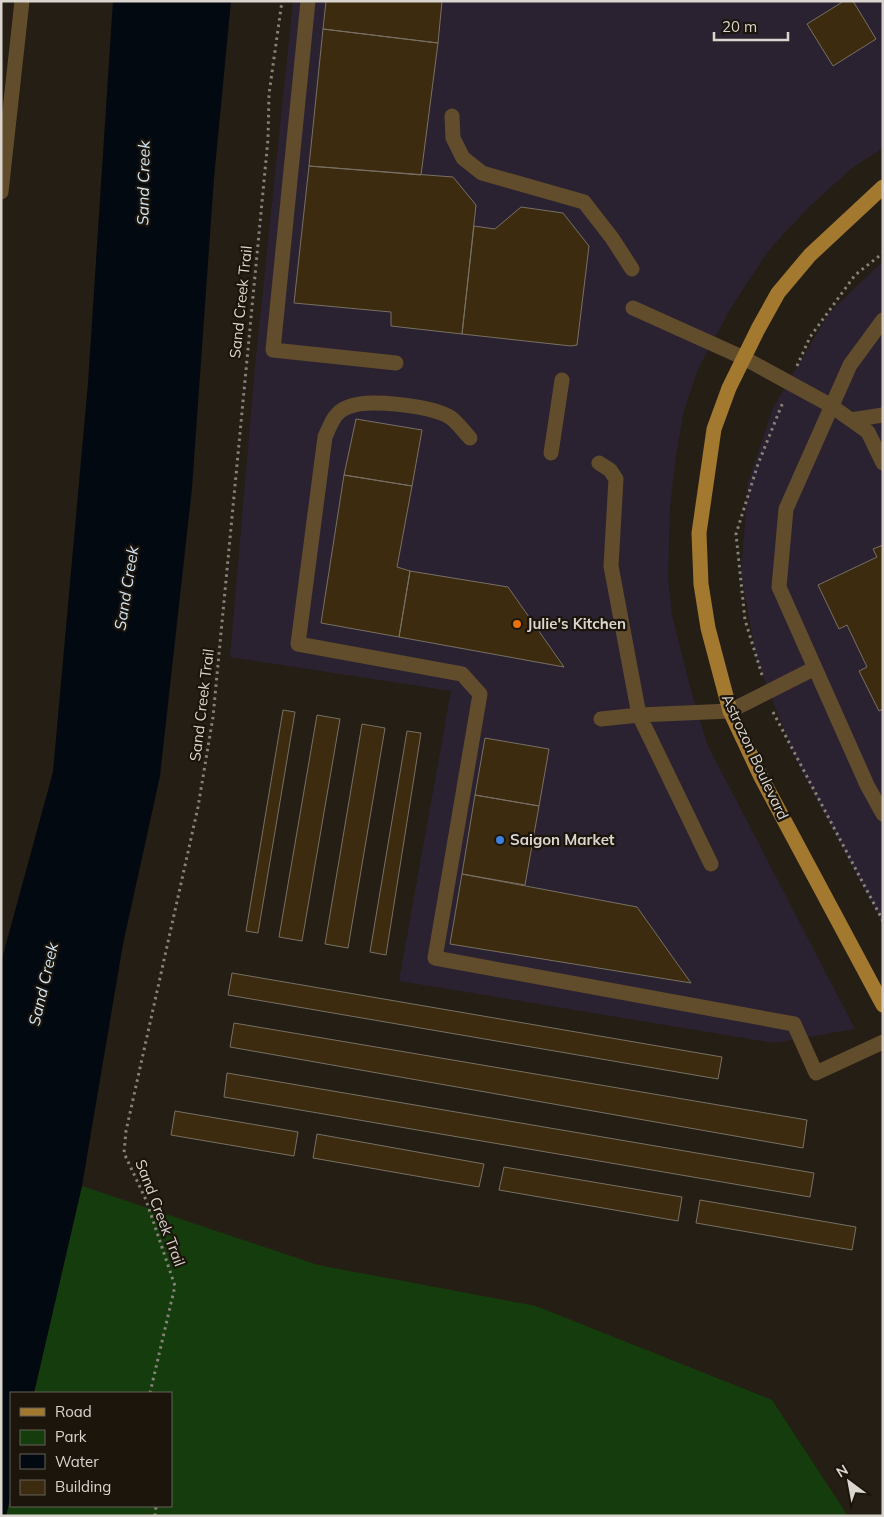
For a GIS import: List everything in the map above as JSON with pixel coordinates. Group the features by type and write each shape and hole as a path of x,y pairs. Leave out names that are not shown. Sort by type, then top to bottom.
{"main road":[{"name":"Astrozon Boulevard","path":"883,187 836,228 810,254 778,293 729,388 714,429 700,533 701,584 708,628 730,711 761,777 883,1005"}],"street":[{"path":"1,192 22,1"},
{"path":"308,1 273,350 396,363"},
{"path":"452,116 453,138 463,158 482,173 584,202 612,238 632,269"},
{"path":"633,308 744,358 830,405 868,432 883,463"},
{"path":"883,320 850,366 830,405 786,508 779,587 867,784 883,814"},
{"path":"552,453 562,380"},
{"path":"470,438 449,417 433,411 369,402 348,407 334,416 325,437 298,644 462,674 480,694 435,958 794,1024 816,1073 883,1042"},
{"path":"851,420 883,415"},
{"path":"599,463 610,470 616,480 611,566 639,714 711,864"},
{"path":"601,719 639,714 730,711 815,668"}],"path":[{"name":"Sand Creek Trail","path":"150,1392 175,1286 146,1200 124,1153 126,1131 198,807 213,717 268,139 269,94 282,1"},
{"path":"883,253 854,275 810,337 758,464 736,534 745,620 774,714 883,921"}],"shaded area":[{"path":"293,1 883,1 883,148 851,169 807,209 769,250 732,306 698,369 684,410 676,455 670,507 668,578 672,615 707,744 855,1029 774,1043 399,981 451,691 230,657 255,366"},
{"path":"883,261 883,924 797,762 757,661 741,574 748,482 773,408 829,313"}],"green space":[{"path":"82,1186 318,1265 536,1306 772,1400 848,1516 6,1516 10,1499 10,1507 172,1507 172,1392 34,1392"}],"water":[{"name":"Sand Creek","path":"113,1 231,1 214,178 192,488 160,776 123,944 82,1186 34,1392 10,1392 10,1499 6,1516 1,1516 1,962 53,772 88,383"}],"building":[{"path":"326,1 442,1 438,43 323,29"},
{"path":"844,1 853,1 876,39 833,66 807,24"},
{"path":"323,29 438,43 421,175 309,166"},
{"path":"309,166 453,177 476,205 462,334 391,326 391,312 294,303"},
{"path":"521,207 563,213 589,246 577,345 571,346 462,334 474,226 495,229"},
{"path":"356,419 422,430 412,486 344,475"},
{"path":"344,475 412,486 397,567 410,571 399,637 321,623"},
{"path":"883,545 883,709 879,711 859,671 867,667 847,625 839,629 818,585 877,557 873,549"},
{"path":"410,571 508,587 564,667 399,637"},
{"path":"283,710 295,712 258,933 246,931"},
{"path":"317,715 340,719 302,941 279,937"},
{"path":"362,724 385,728 348,948 325,944"},
{"path":"407,731 421,733 386,955 370,952"},
{"path":"485,738 549,749 539,806 475,795"},
{"name":"Saigon Market","path":"475,795 539,806 525,885 462,874"},
{"path":"462,874 637,907 691,983 450,944"},
{"path":"232,973 722,1057 718,1079 228,995"},
{"path":"234,1023 807,1120 803,1148 230,1047"},
{"path":"227,1073 814,1173 810,1197 224,1097"},
{"path":"175,1111 298,1132 294,1156 171,1135"},
{"path":"317,1134 484,1164 479,1187 313,1158"},
{"path":"504,1167 682,1197 678,1221 499,1190"},
{"path":"700,1200 856,1227 852,1250 696,1223"}],"place":[{"name":"Julie's Kitchen","path":"517,624"},
{"name":"Saigon Market","path":"500,840"}]}
